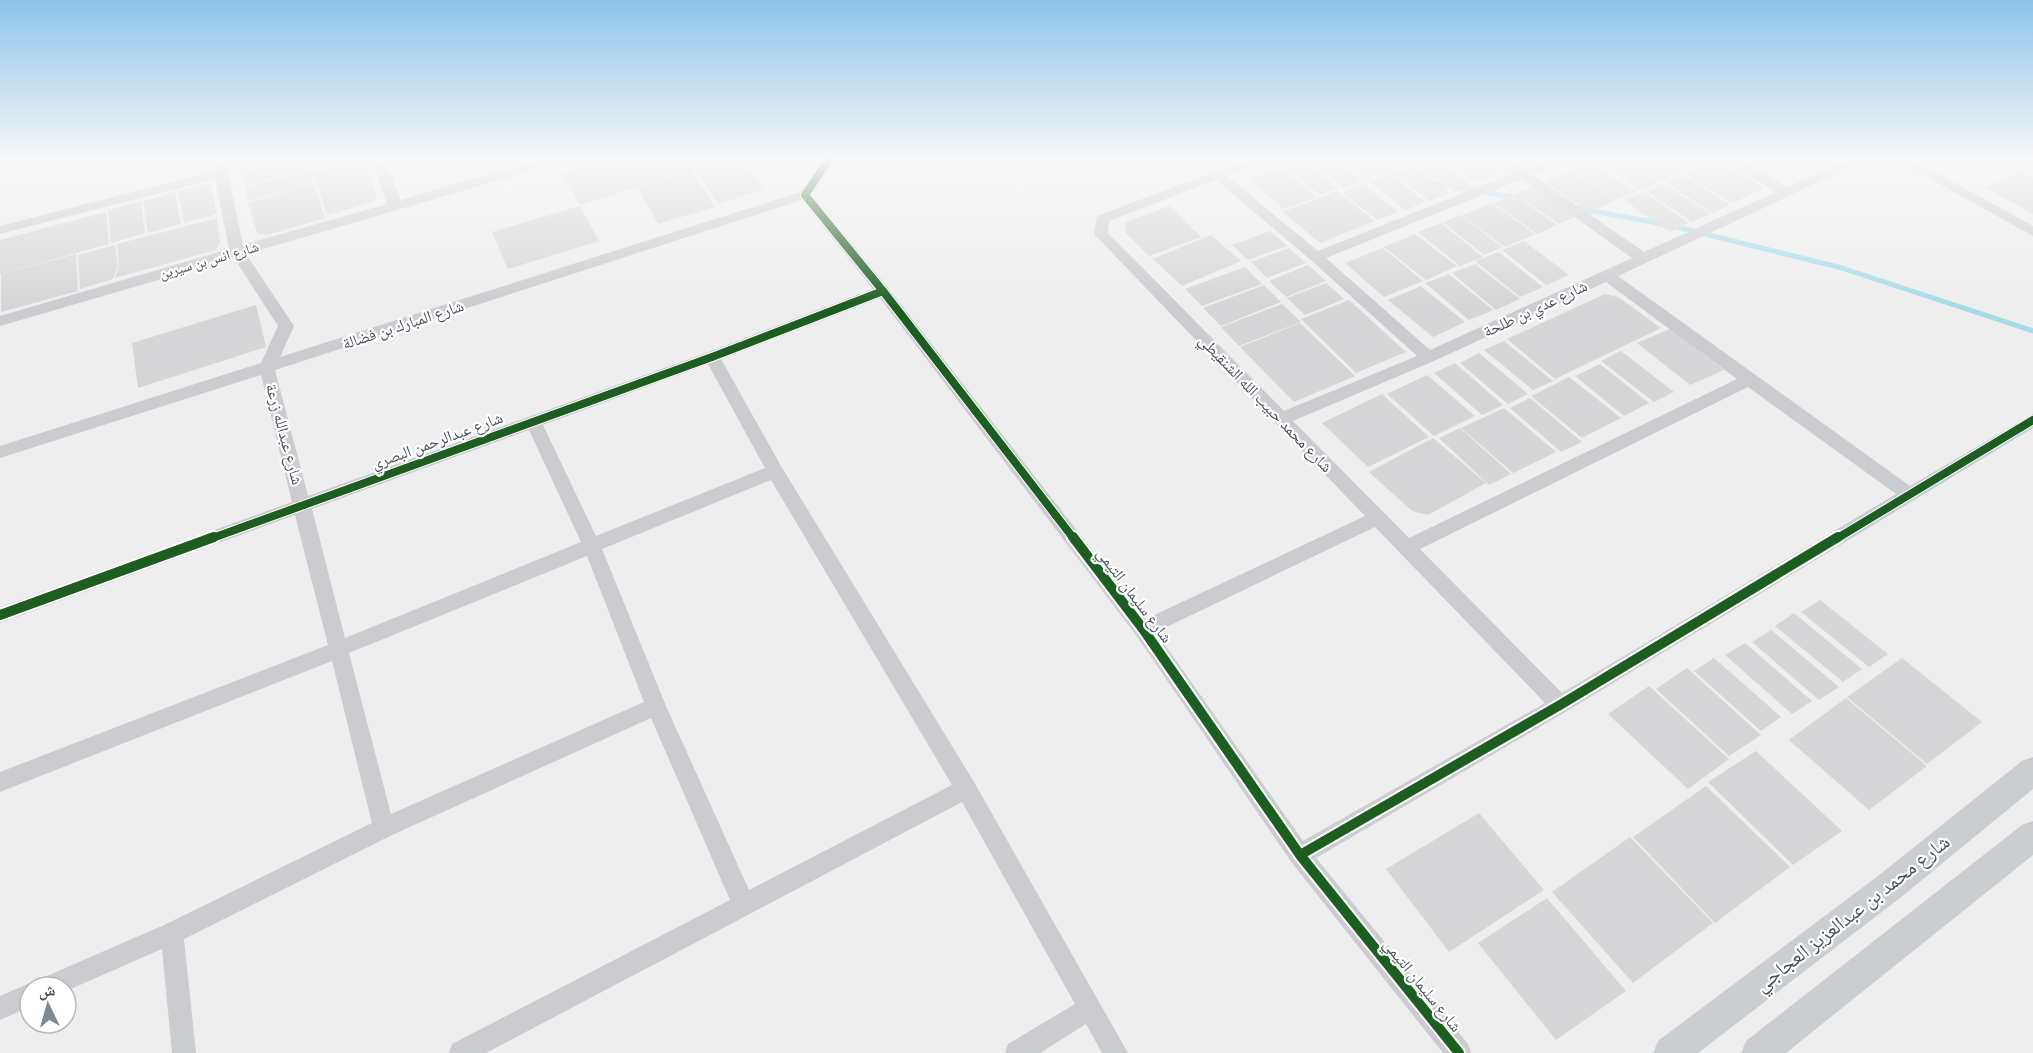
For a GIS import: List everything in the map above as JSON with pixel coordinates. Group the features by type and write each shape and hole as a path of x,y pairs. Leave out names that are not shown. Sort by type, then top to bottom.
{"street":[{"path":"0,230 75,208"},
{"name":"شارع عبدالله زرعة","path":"228,208 237,252 286,326 267,368 304,503 384,828"},
{"name":"شارع انس بن سيرين","path":"0,321 391,208"},
{"name":"شارع المبارك بن فضالة","path":"0,452 764,208"},
{"name":"شارع سليمان التيمي","path":"816,208 883,291 1143,629 1300,855 1459,1053"},
{"name":"شارع محمد حبيب الله الشنقيطي","path":"1130,208 1101,219 1101,234 1560,705"},
{"path":"1258,208 1428,357"},
{"path":"1316,257 1438,208"},
{"path":"1572,208 1644,259"},
{"name":"شارع عدي بن طلحة","path":"1282,420 1428,357 1754,208"},
{"path":"1990,208 2033,232"},
{"path":"1607,275 1909,494"},
{"name":"شارع عبدالرحمن البصري","path":"0,615 712,357 883,291"},
{"path":"712,357 775,471 966,789 1116,1053"},
{"path":"1406,548 1749,380"},
{"path":"1300,855 1560,705 2033,420"},
{"path":"533,421 592,546 656,706 744,905"},
{"path":"0,783 339,649 775,471"},
{"path":"1143,629 1377,518"},
{"path":"75,975 171,933 384,828 656,706"},
{"name":"شارع محمد بن عبدالعزيز العجاجي","path":"1670,1053 1889,887 2033,771"},
{"path":"461,1053 966,789"},
{"path":"1758,1053 2033,836"},
{"path":"171,933 183,1053"},
{"path":"0,1008 18,1000"},
{"path":"1017,1053 1089,1009"}],"building":[{"path":"142,208 145,233 111,243 108,210"},
{"path":"144,208 178,208 181,224 148,233"},
{"path":"181,208 216,208 217,214 184,223"},
{"path":"250,208 322,208 325,218 267,235 257,233"},
{"path":"325,208 352,208 327,215"},
{"path":"573,208 581,208 599,241 508,269 492,232"},
{"path":"649,208 711,208 658,224"},
{"path":"1164,208 1172,208 1201,237 1149,256 1126,233 1125,222"},
{"path":"1293,208 1359,208 1375,221 1320,243 1283,212"},
{"path":"1362,208 1393,208 1398,212 1377,220"},
{"path":"1479,208 1499,208 1535,234 1505,247 1462,215"},
{"path":"1501,208 1533,208 1557,225 1537,234"},
{"path":"1536,208 1569,208 1579,215 1559,224"},
{"path":"1583,208 1598,208 1589,212"},
{"path":"1636,208 1667,208 1689,223 1670,232"},
{"path":"1671,208 1702,208 1711,214 1692,222"},
{"path":"1705,208 1723,208 1712,213"},
{"path":"2022,208 2033,208 2033,214"},
{"path":"106,212 109,244 0,274 0,240"},
{"path":"1461,215 1502,247 1484,255 1443,222"},
{"path":"217,218 220,243 216,250 115,278 119,266 117,244"},
{"path":"1441,223 1483,257 1460,266 1418,232"},
{"path":"1270,231 1287,246 1248,260 1232,245"},
{"path":"1415,234 1457,266 1426,280 1384,247"},
{"path":"1211,235 1241,261 1182,286 1153,259"},
{"path":"1524,241 1569,275 1546,285 1502,250"},
{"path":"115,245 118,266 113,279 80,289 78,255"},
{"path":"1289,248 1306,263 1267,278 1251,262"},
{"path":"1383,248 1423,281 1384,297 1345,263"},
{"path":"1499,252 1543,287 1520,297 1475,261"},
{"path":"76,254 78,291 1,312 1,274"},
{"path":"1475,264 1520,299 1496,310 1452,273"},
{"path":"1308,265 1326,281 1286,297 1269,281"},
{"path":"1245,267 1262,284 1202,306 1185,289"},
{"path":"1449,274 1493,310 1469,320 1425,283"},
{"path":"1326,283 1344,299 1305,315 1287,298"},
{"path":"1264,285 1281,302 1221,326 1203,308"},
{"path":"1421,286 1465,322 1433,337 1388,300"},
{"path":"1605,294 1618,297 1661,328 1555,379 1507,339"},
{"path":"1349,300 1406,352 1356,373 1301,319"},
{"path":"1282,304 1301,322 1239,346 1221,327"},
{"path":"256,305 266,347 138,388 132,343"},
{"path":"1300,323 1355,376 1294,402 1240,347"},
{"path":"1670,329 1724,370 1690,385 1637,343"},
{"path":"1504,341 1553,381 1533,390 1484,350"},
{"path":"1621,351 1674,392 1654,402 1601,361"},
{"path":"1479,353 1528,394 1508,404 1460,363"},
{"path":"1455,363 1503,405 1482,415 1434,373"},
{"path":"1600,364 1649,403 1624,416 1575,376"},
{"path":"1427,375 1475,416 1434,436 1387,394"},
{"path":"1569,377 1621,418 1582,438 1531,396"},
{"path":"1382,394 1429,437 1368,467 1322,423"},
{"path":"1530,398 1582,442 1561,452 1510,408"},
{"path":"1504,408 1556,452 1513,473 1461,428"},
{"path":"1460,428 1511,474 1489,485 1439,438"},
{"path":"1433,438 1486,483 1428,515 1412,511 1369,472"},
{"path":"1820,600 1888,654 1869,667 1801,612"},
{"path":"1794,613 1862,669 1843,682 1775,626"},
{"path":"1771,630 1839,687 1819,700 1752,642"},
{"path":"1745,643 1812,701 1792,714 1725,655"},
{"path":"1714,658 1781,717 1761,731 1694,671"},
{"path":"1902,658 1982,722 1927,764 1847,697"},
{"path":"1687,668 1761,735 1729,756 1656,689"},
{"path":"1649,686 1729,759 1688,789 1608,714"},
{"path":"1846,698 1927,766 1869,810 1789,740"},
{"path":"1756,751 1842,831 1793,865 1708,782"},
{"path":"1706,786 1790,867 1715,923 1633,837"},
{"path":"1479,813 1544,890 1449,952 1386,869"},
{"path":"1630,837 1713,923 1633,983 1552,892"},
{"path":"1547,898 1626,991 1556,1040 1478,943"}],"waterway":[{"path":"1577,208 1663,224"},
{"path":"1673,226 1842,268 2033,331"}],"cycle path":[{"path":"816,208 883,291 1143,629 1300,855 1459,1053"},
{"path":"0,615 712,357 883,291"},
{"path":"1300,855 1560,705 2033,420"}]}
